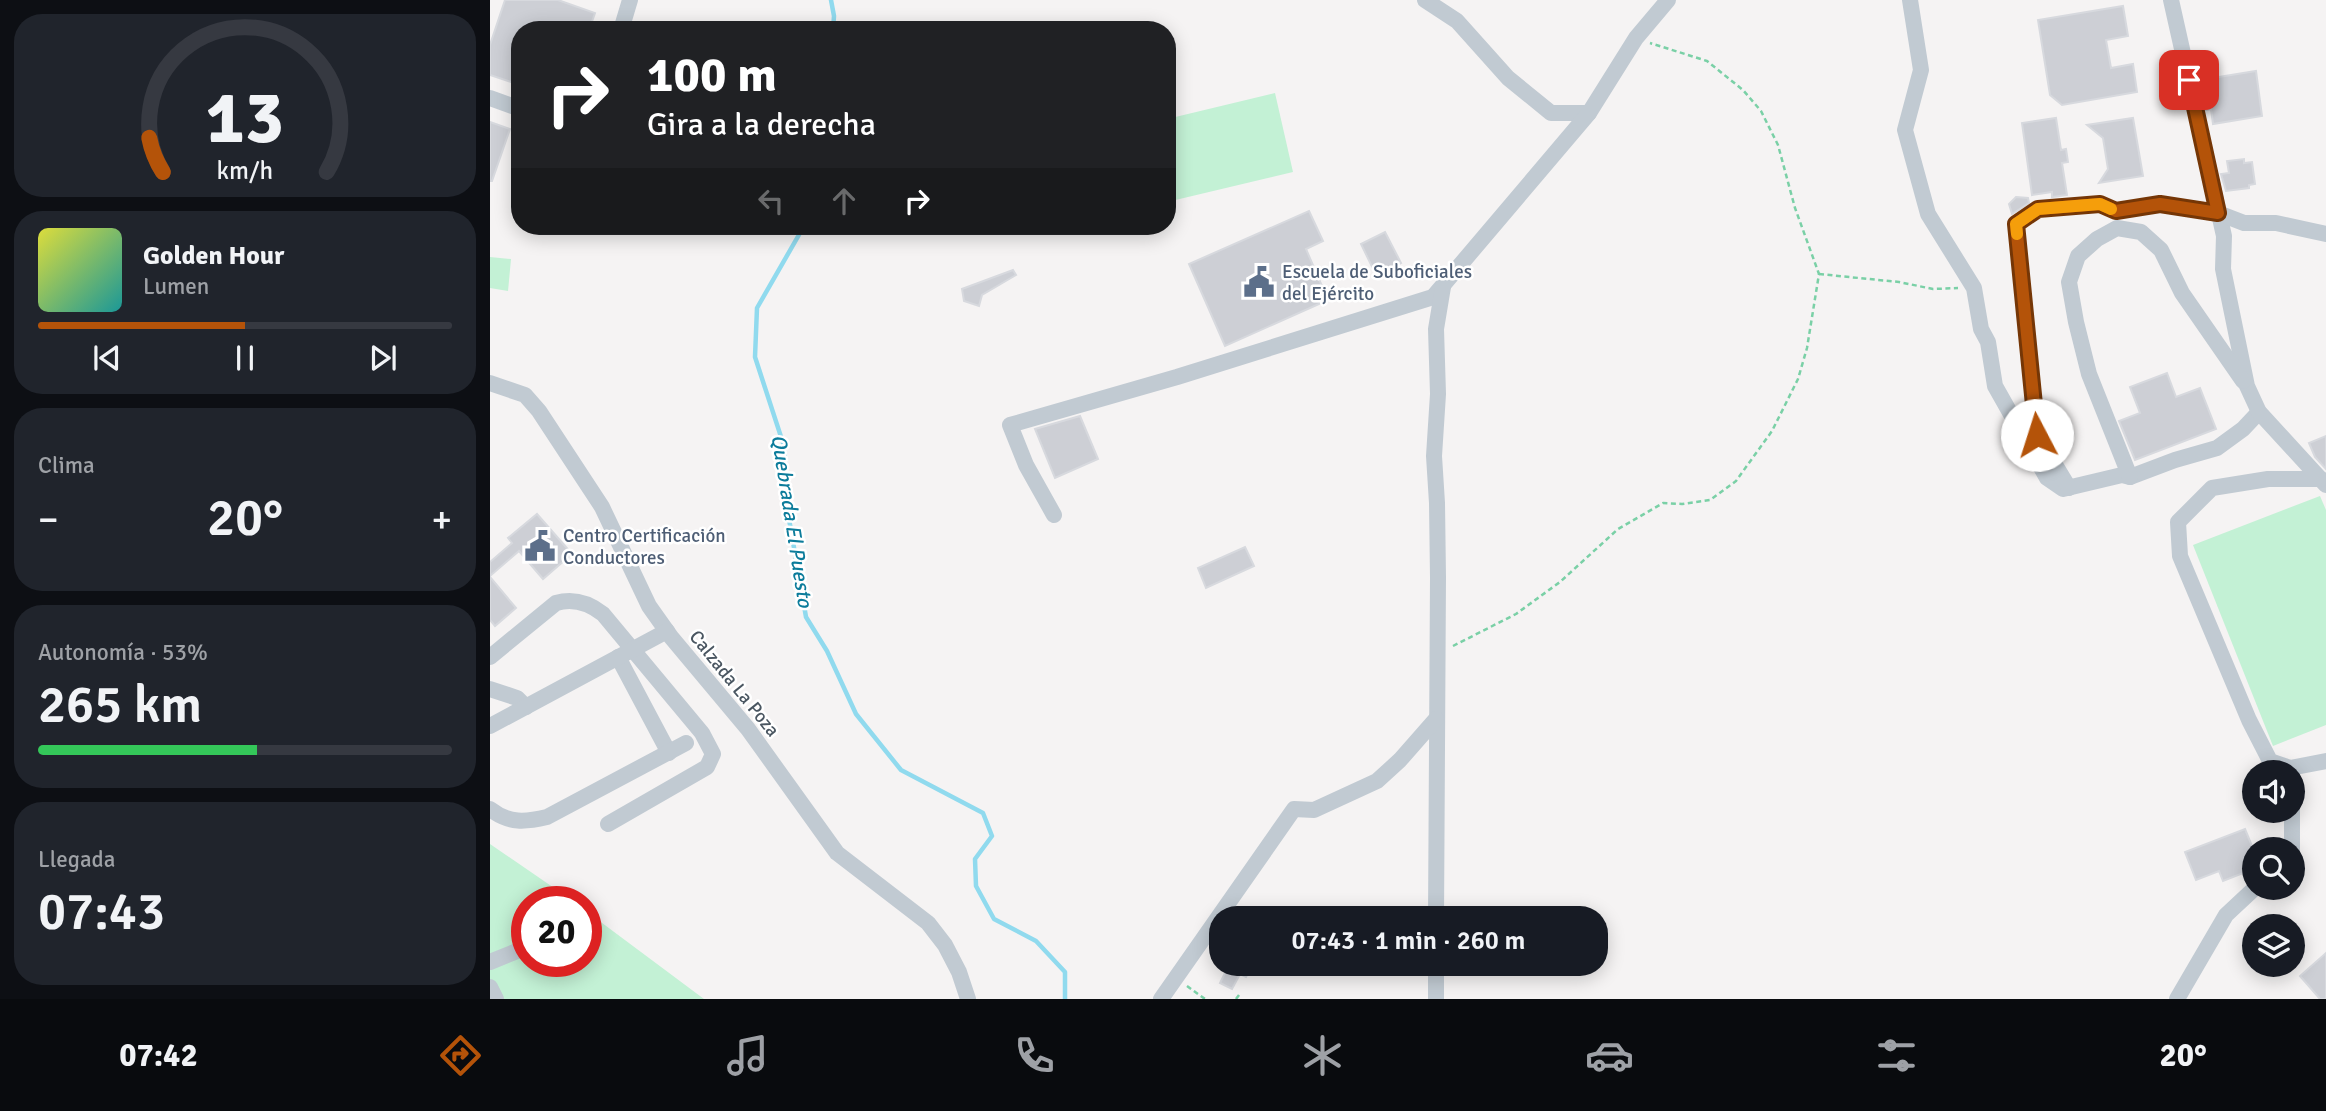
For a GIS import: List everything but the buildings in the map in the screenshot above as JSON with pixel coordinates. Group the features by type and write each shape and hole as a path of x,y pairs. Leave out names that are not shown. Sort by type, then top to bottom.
{"street":[{"path":"624,21 630,0"},
{"path":"1426,0 1457,21 1508,78 1551,113 1589,113"},
{"path":"1054,515 1026,465 1010,425 1177,377 1433,296 1589,113 1636,38 1668,0"},
{"path":"1910,0 1921,70 1905,130 1928,214 1974,288 1981,329 1988,342 1995,386 2047,478 2063,489 2122,475 2130,477 2217,448 2243,429 2259,412"},
{"path":"2171,0 2224,236 2223,268 2247,386"},
{"path":"490,98 511,106"},
{"path":"2069,488 2037,435 2016,224 2038,209 2100,204 2116,220 2141,232 2161,250 2182,293 2247,386 2259,412 2324,482"},
{"path":"2130,477 2089,374 2076,322 2069,282 2078,256 2116,220 2160,204 2218,213 2244,223 2276,223 2326,234"},
{"path":"1436,906 1437,503 1434,456 1438,394 1436,329 1444,284"},
{"name":"Calzada La Poza","path":"490,383 525,395 540,411 602,506 649,606 667,631 748,729 837,853 928,923 959,972 968,999"},
{"path":"2269,760 2249,720 2180,556 2178,522 2212,488 2268,479 2324,482"},
{"path":"490,657 556,603 566,600 592,606 603,614 625,653 669,753"},
{"path":"490,726 667,631"},
{"path":"608,824 707,767 713,754 702,733 625,653"},
{"path":"490,689 517,698 526,707"},
{"path":"1161,999 1293,809 1314,810 1377,781 1400,760 1436,719"},
{"path":"490,810 513,821 527,822 547,817 686,743"},
{"path":"2305,766 2326,761"},
{"path":"2177,999 2226,915 2242,900"},
{"path":"490,962 511,953"},
{"path":"1436,976 1436,999"},
{"path":"490,987 496,999"}],"path":[{"path":"1437,654 1516,614 1560,582 1618,529 1663,503 1682,504 1710,500 1736,481 1772,431 1798,379 1807,348 1819,274 1795,208 1778,145 1761,111 1743,90 1707,61 1636,38"},
{"path":"1819,274 1899,282 1933,289 1974,288"},
{"path":"1175,979 1205,999"},
{"path":"1236,999 1239,995"}],"green space":[{"path":"1275,93 1293,172 1176,200 1176,117"},
{"path":"490,257 511,259 508,291 490,288"},
{"path":"2320,496 2326,510 2326,725 2273,746 2193,545"},
{"path":"490,844 551,886 511,886 511,977 602,977 602,923 704,999 490,999"}],"waterway":[{"name":"Quebrada El Puesto","path":"831,0 834,21"},
{"name":"Quebrada El Puesto","path":"799,235 757,308 755,357 784,446 789,519 806,617 827,651 856,714 901,770 983,813 992,836 975,859 976,886 994,919 1036,941 1065,972 1065,999"}],"slow traffic":[{"path":"2017,234 2016,224 2038,209 2100,204 2111,209"}],"place":[{"name":"Escuela de Suboficiales del Ejército","path":"1259,282"},
{"name":"Centro Certificación Conductores","path":"540,546"}],"route":[{"path":"2037,435 2016,224 2038,209 2100,204 2116,211 2160,204 2218,213 2189,80"}]}
